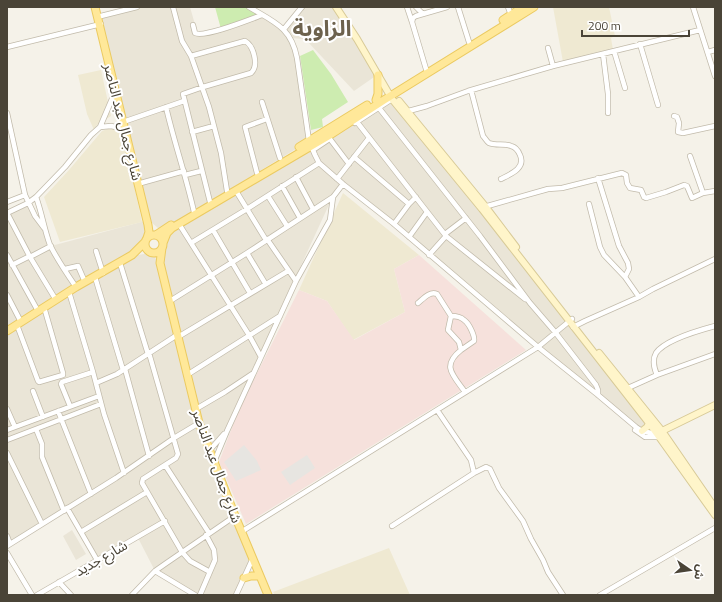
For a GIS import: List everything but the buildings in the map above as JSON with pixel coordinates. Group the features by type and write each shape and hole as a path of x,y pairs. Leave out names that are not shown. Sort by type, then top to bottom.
{"main road":[{"name":"شارع جمال عبد الناصر","path":"95,7 101,21"},
{"name":"شارع جمال عبد الناصر","path":"99,7 124,124 151,237"},
{"path":"336,7 391,94 484,208 570,320 628,388 715,508"},
{"path":"340,7 360,38 391,94"},
{"path":"7,331 76,287 132,255 151,237 280,158 311,146 376,100 391,94 426,69 523,7"},
{"path":"132,255 158,252 169,231 179,224 311,146 391,94 534,7"},
{"path":"376,100 378,94 378,75"},
{"name":"شارع جمال عبد الناصر","path":"124,124 151,223 151,237"},
{"path":"151,223 158,228 166,228"},
{"path":"151,237 160,237 162,246"},
{"path":"151,237 146,248 151,253"},
{"name":"شارع جمال عبد الناصر","path":"162,246 160,263 199,423 235,516 268,595"},
{"name":"شارع جمال عبد الناصر","path":"151,253 160,263"},
{"path":"575,326 649,423 661,434 715,515"},
{"path":"661,434 671,426 715,405"},
{"path":"642,431 649,423"},
{"path":"244,578 260,576"}],"street":[{"path":"7,47 101,21 137,7"},
{"path":"173,7 182,41 191,56 203,87 221,153 227,191"},
{"path":"249,7 284,29 291,38 295,48 311,146 319,163 620,414 642,431 661,434"},
{"path":"284,29 302,7"},
{"path":"407,7 426,69"},
{"path":"416,7 423,14"},
{"path":"412,22 413,18 447,7"},
{"path":"458,7 468,42"},
{"path":"508,7 511,14"},
{"path":"693,7 715,76"},
{"path":"193,25 195,33 200,34 227,28 262,15"},
{"path":"405,112 471,90 553,66 700,30"},
{"path":"191,56 244,41 248,42 256,63 252,73 183,94 201,171 210,202"},
{"path":"640,44 658,105"},
{"path":"548,48 553,66"},
{"path":"708,52 715,50"},
{"path":"614,51 625,88"},
{"path":"603,54 608,94 608,113"},
{"path":"56,300 7,213 28,203 60,174 100,127 116,88"},
{"path":"471,90 483,136 489,143 517,148 521,157 521,165 516,171 501,179"},
{"path":"311,146 330,139 379,108 391,94"},
{"path":"100,127 124,124 184,101"},
{"path":"262,102 280,158"},
{"path":"166,107 185,173 194,212"},
{"path":"379,108 466,218 530,303 555,332 596,385 598,395"},
{"path":"7,113 25,195 35,216 44,228"},
{"path":"674,116 677,117 679,123 678,132 683,133 715,126"},
{"path":"257,173 245,127 267,119"},
{"path":"357,122 446,235 530,303"},
{"path":"192,132 214,126"},
{"path":"337,179 369,138"},
{"path":"330,139 349,164"},
{"path":"690,156 704,193"},
{"path":"354,158 409,204"},
{"path":"191,243 319,163"},
{"path":"141,183 201,171"},
{"path":"484,208 548,190 624,173 628,186 630,188 641,190 646,198 684,185 687,186 692,198 704,193 715,191"},
{"path":"296,177 313,209"},
{"path":"598,178 619,246 628,263 629,269 625,277"},
{"path":"170,301 333,197 343,184"},
{"path":"282,186 300,218"},
{"path":"236,191 267,240 296,281"},
{"path":"7,202 25,195"},
{"path":"268,196 288,226"},
{"path":"36,197 43,218 44,228 51,246 76,287"},
{"path":"214,463 226,432 296,281 330,220 333,197"},
{"path":"394,224 416,197"},
{"path":"589,204 600,247 604,254 625,277 639,297"},
{"path":"408,237 427,212"},
{"path":"430,255 446,235 466,218"},
{"path":"179,224 249,335 261,357"},
{"path":"212,230 250,293"},
{"path":"10,264 51,246"},
{"path":"96,251 102,273"},
{"path":"247,253 265,283"},
{"path":"7,255 10,264 41,309 64,373 63,375 39,382 38,381 19,324 7,295"},
{"path":"575,326 639,297 715,259"},
{"path":"120,262 149,353 178,455 142,480 142,484 182,552 190,561 210,572"},
{"path":"65,269 78,266 85,282"},
{"path":"96,383 111,377 230,306 265,283 288,271"},
{"path":"95,277 149,456"},
{"path":"69,292 101,404 124,473"},
{"path":"418,303 433,292 437,294 451,316 448,330 459,342 461,350"},
{"path":"187,375 280,316"},
{"path":"451,316 457,316 464,320 474,335 474,341 461,350 450,361 450,368 465,392"},
{"path":"242,532 538,347 570,320"},
{"path":"657,375 654,365 656,353 666,345 690,333 715,326"},
{"path":"628,388 657,375 715,354"},
{"path":"70,406 61,384 62,382 93,372"},
{"path":"196,409 253,373"},
{"path":"33,391 43,417"},
{"path":"7,430 99,396"},
{"path":"7,440 101,404"},
{"path":"7,409 15,427"},
{"path":"437,410 471,460 474,473"},
{"path":"58,411 91,494"},
{"path":"620,414 632,428 643,436 661,434"},
{"path":"7,536 9,545 124,473 174,438 199,423"},
{"path":"36,429 41,442 42,457 65,510 81,532 97,560"},
{"path":"209,451 226,432"},
{"path":"7,453 42,524"},
{"path":"165,465 208,534 215,554 215,560 200,595"},
{"path":"392,526 474,473 486,467 490,469 499,488 523,521 548,572 563,595"},
{"path":"81,532 147,492"},
{"path":"132,595 155,571 235,516"},
{"name":"شارع جديد","path":"37,595 165,521"},
{"path":"600,595 715,528"},
{"path":"7,553 32,595"},
{"path":"236,595 253,558"},
{"path":"155,571 195,595"},
{"path":"59,582 71,595"}],"shaded area":[{"path":"139,7 190,7 198,35 262,16 283,30 294,48 309,141 166,228 158,228 151,222 101,16"},
{"path":"303,7 335,7 377,75 354,91 307,41 292,38 285,29"},
{"path":"553,7 609,7 615,36 611,38 613,50 563,62"},
{"path":"101,70 111,116 97,125 94,130 87,114 78,75"},
{"path":"392,99 647,422 647,426 639,429 319,163 313,150"},
{"path":"121,124 142,222 60,242 44,197 102,131"},
{"path":"311,147 314,156 342,184 332,198 226,429 209,450 252,559 235,595 199,595 154,569 137,536 97,560 68,509 199,424 160,263 161,255 169,232"},
{"path":"343,193 419,255 394,269 405,312 353,340 327,301 299,290"},
{"path":"27,204 43,229 51,246 145,221 148,233 145,242 132,253 7,330 7,213"},
{"path":"150,253 159,263 199,423 7,544 7,333 132,256"},
{"path":"419,255 526,350 246,524 219,462 239,409 299,290 327,301 354,340 405,312 394,269"},
{"path":"244,445 257,461 261,470 236,481 224,462"},
{"path":"307,455 315,468 290,485 281,472"},
{"path":"72,530 86,554 76,560 63,536"},
{"path":"389,548 410,595 275,595 273,592"}],"green space":[{"path":"215,7 249,7 262,15 221,29"},
{"path":"313,50 331,74 348,102 322,119 323,127 311,130 300,56"}],"district":[{"name":"الزاوية","path":"322,28"}]}
